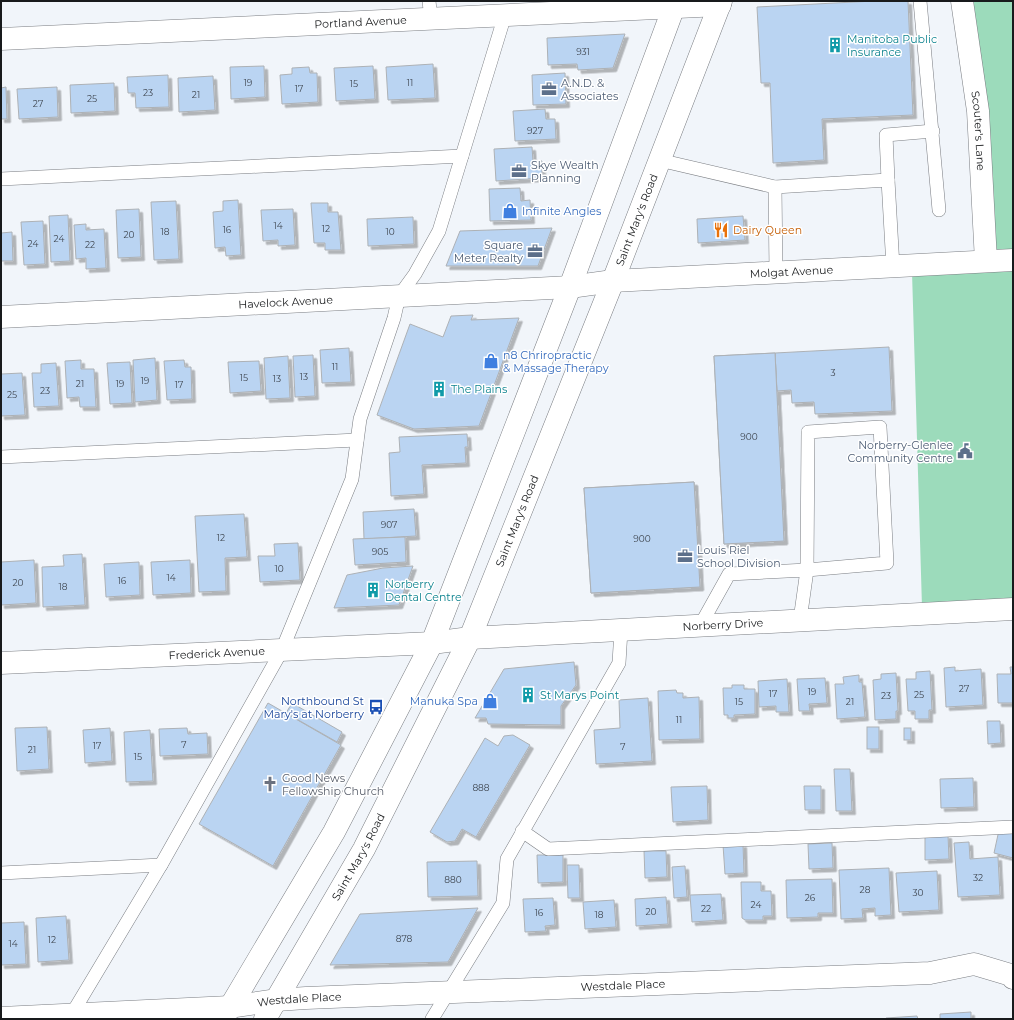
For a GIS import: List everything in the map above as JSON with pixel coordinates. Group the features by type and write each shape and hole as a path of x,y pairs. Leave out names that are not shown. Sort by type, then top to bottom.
{"street":[{"name":"Scouter's Lane","path":"962,1 978,111 986,261"},
{"name":"Portland Avenue","path":"1,39 430,10 505,15 675,4 720,3"},
{"name":"Saint Mary's Road","path":"265,1019 364,849 470,638 613,281 720,3"},
{"path":"227,1013 334,832 432,643 570,287 675,4"},
{"name":"Molgat Avenue","path":"570,287 613,281 1013,260"},
{"name":"Havelock Avenue","path":"1,317 570,287"},
{"name":"Norberry Drive","path":"432,643 470,638 1013,609"},
{"name":"Frederick Avenue","path":"1,663 432,643"},
{"name":"Westdale Place","path":"1,1018 227,1013 276,1000 930,973 974,964 1010,975 1013,978"}],"lane":[{"path":"920,1 939,210"},
{"path":"70,1017 161,864 282,650 352,479 360,419 394,318 399,296 415,274 439,231 505,15"},
{"path":"893,267 886,134 933,131"},
{"path":"1,179 462,156"},
{"path":"659,160 775,187 888,180"},
{"path":"775,187 776,272"},
{"path":"700,626 729,574 807,570 887,563 880,427 808,432 807,570 800,620"},
{"path":"1,456 357,440"},
{"path":"432,1019 447,992 503,903 507,859 619,663 620,630"},
{"path":"522,831 548,849 1013,827"},
{"path":"1,874 161,864"}],"green space":[{"name":"Norberry-Glenlee Community Centre","path":"969,1 1013,1 1013,602 922,607 912,272 991,266"}],"building":[{"name":"Manitoba Public Insurance","path":"874,1 908,1 913,115 822,119 824,160 773,163 770,83 761,83 757,7"},
{"path":"625,34 613,68 578,70 577,64 548,65 547,38"},
{"path":"433,64 435,98 388,100 386,67"},
{"path":"264,66 265,97 231,99 230,67"},
{"path":"373,66 375,99 336,101 334,68"},
{"path":"309,67 310,73 317,73 318,102 282,104 280,75 292,74 292,68"},
{"name":"A.N.D. & Associates","path":"565,73 566,104 533,105 532,75"},
{"path":"168,75 169,107 136,108 135,93 128,93 127,77"},
{"path":"213,76 215,110 179,112 178,78"},
{"path":"114,83 115,111 71,113 70,85"},
{"path":"6,87 7,119 1,119 1,88"},
{"path":"57,87 58,117 19,119 17,89"},
{"path":"545,109 546,119 555,119 556,139 515,141 513,111"},
{"name":"Skye Wealth Planning","path":"532,147 533,161 542,161 542,178 496,181 494,149"},
{"name":"Infinite Angles","path":"520,188 521,201 530,200 531,220 490,221 489,189"},
{"path":"238,200 241,255 226,256 225,247 215,248 213,212 223,211 223,201"},
{"path":"176,201 179,259 154,260 151,202"},
{"path":"311,203 328,203 328,212 338,212 341,250 325,250 325,243 314,243"},
{"path":"139,209 141,257 118,258 116,210"},
{"path":"293,209 295,245 278,246 278,240 263,241 261,210"},
{"path":"68,215 70,261 51,262 49,216"},
{"name":"Dairy Queen","path":"743,216 745,240 698,243 697,219"},
{"path":"413,217 414,244 368,246 367,219"},
{"path":"43,221 45,264 24,265 21,222"},
{"path":"86,224 86,230 104,229 106,268 86,269 86,258 76,259 74,225"},
{"path":"552,228 538,266 446,266 460,231"},
{"path":"12,232 13,261 1,261 1,233"},
{"name":"The Plains","path":"473,315 471,320 519,318 479,426 414,429 377,415 410,324 443,337 451,316"},
{"path":"889,347 892,411 815,414 814,402 792,403 791,390 777,391 775,353"},
{"path":"349,348 351,382 322,383 320,350"},
{"path":"775,353 784,541 724,544 714,356"},
{"path":"775,353 784,541 724,544 714,356"},
{"path":"313,355 315,396 295,397 293,356"},
{"path":"288,356 290,398 266,399 264,358"},
{"path":"155,358 157,400 135,402 133,360"},
{"path":"81,360 81,369 94,369 96,407 80,407 79,397 67,398 65,361"},
{"path":"184,360 185,367 191,367 192,399 167,400 164,361"},
{"path":"259,361 261,391 230,393 228,362"},
{"path":"130,362 132,403 110,404 107,363"},
{"path":"56,363 59,406 34,407 32,373 41,373 41,364"},
{"path":"22,373 25,415 1,416 1,374"},
{"path":"467,434 468,447 465,447 466,463 422,465 424,494 391,496 389,453 400,452 399,437"},
{"path":"694,482 700,587 591,593 584,488"},
{"path":"694,482 700,587 591,593 584,488"},
{"path":"414,509 416,536 364,539 363,512"},
{"path":"244,514 247,557 225,558 226,591 199,592 195,516"},
{"path":"405,537 406,562 355,565 353,539"},
{"path":"298,543 300,580 260,582 258,556 275,556 274,544"},
{"path":"82,554 85,605 43,607 42,567 64,566 63,555"},
{"path":"34,560 36,603 1,605 1,562"},
{"path":"190,560 191,593 153,595 151,562"},
{"path":"139,562 140,595 106,597 104,564"},
{"name":"Norberry Dental Centre","path":"413,566 399,605 334,608 347,575 383,568"},
{"name":"St Marys Point","path":"574,662 576,685 561,706 561,725 488,724 486,718 475,718 504,669"},
{"path":"955,667 955,671 981,669 983,705 946,707 944,668"},
{"path":"1010,667 1013,667 1013,703 998,703 997,674 1011,674"},
{"path":"930,671 932,710 929,710 929,719 915,719 915,711 908,711 906,679 916,679 916,672"},
{"path":"896,673 898,711 896,711 896,719 875,720 873,680 881,679 881,674"},
{"path":"859,675 859,682 862,682 865,717 837,719 835,684 844,684 843,677"},
{"path":"825,678 827,703 809,704 810,711 799,711 797,679"},
{"path":"787,679 789,712 776,712 776,706 759,707 758,681"},
{"path":"732,685 744,685 744,689 755,689 755,714 734,715 734,718 728,718 728,715 724,715 723,688 732,688"},
{"path":"676,690 677,693 683,693 683,698 699,697 700,739 659,740 658,691"},
{"path":"648,698 652,761 596,764 594,730 620,728 619,700"},
{"name":"Good News Fellowship Church","path":"268,703 341,745 273,866 199,824"},
{"path":"292,703 342,732 337,742 286,713"},
{"path":"987,721 1000,721 1001,743 988,744"},
{"path":"47,727 49,769 17,771 15,728"},
{"path":"867,727 879,727 879,749 867,749"},
{"path":"110,728 112,761 85,763 83,730"},
{"path":"187,728 188,734 207,733 208,754 160,756 159,729"},
{"path":"904,728 911,728 911,740 904,740"},
{"path":"150,730 153,781 126,782 124,732"},
{"path":"513,735 530,745 476,837 462,829 455,841 447,842 430,832 485,738 498,746 504,736"},
{"path":"834,769 850,769 852,811 836,811"},
{"path":"973,778 974,807 941,808 940,779"},
{"path":"707,786 708,820 673,822 671,787"},
{"path":"804,786 821,786 821,810 805,810"},
{"path":"999,830 1013,833 1013,858 994,853"},
{"path":"925,835 948,835 949,859 925,860"},
{"path":"969,842 970,859 998,857 1000,895 958,897 954,843"},
{"path":"832,843 833,868 809,869 808,844"},
{"path":"743,844 744,873 725,874 723,845"},
{"path":"644,851 666,851 667,877 645,878"},
{"path":"537,855 563,855 563,882 538,883"},
{"path":"477,861 478,896 428,897 427,862"},
{"path":"567,865 579,865 580,898 568,898"},
{"path":"685,866 687,897 674,898 672,867"},
{"path":"889,868 891,915 875,916 875,908 862,909 863,918 841,919 839,870"},
{"path":"937,871 939,910 899,912 896,873"},
{"path":"832,879 833,913 818,913 818,917 787,918 786,880"},
{"path":"741,882 761,882 761,891 771,891 772,916 763,916 763,920 745,920 742,918"},
{"path":"721,894 723,920 692,922 690,895"},
{"path":"666,897 668,924 636,926 635,899"},
{"path":"553,898 555,925 545,926 546,931 525,932 523,899"},
{"path":"614,900 616,927 585,929 583,902"},
{"path":"478,908 448,962 330,965 360,914"},
{"path":"66,916 69,960 38,962 36,918"},
{"path":"24,922 26,964 1,965 1,923"},
{"path":"971,1012 971,1019 940,1019 940,1014"},
{"path":"917,1016 918,1019 886,1019 886,1018"}],"place":[{"name":"Manitoba Public Insurance","path":"835,45"},
{"name":"A.N.D. & Associates","path":"549,89"},
{"name":"Skye Wealth Planning","path":"519,171"},
{"name":"Infinite Angles","path":"510,211"},
{"name":"Dairy Queen","path":"721,230"},
{"name":"Square Meter Realty","path":"535,251"},
{"name":"n8 Chriropractic & Massage Therapy","path":"491,361"},
{"name":"The Plains","path":"439,389"},
{"name":"Norberry-Glenlee Community Centre","path":"965,451"},
{"name":"Louis Riel School Division","path":"685,556"},
{"name":"Norberry Dental Centre","path":"373,590"},
{"name":"St Marys Point","path":"528,695"},
{"name":"Manuka Spa","path":"490,701"},
{"name":"Northbound St Mary's at Norberry","path":"376,707"},
{"name":"Good News Fellowship Church","path":"270,784"}]}
